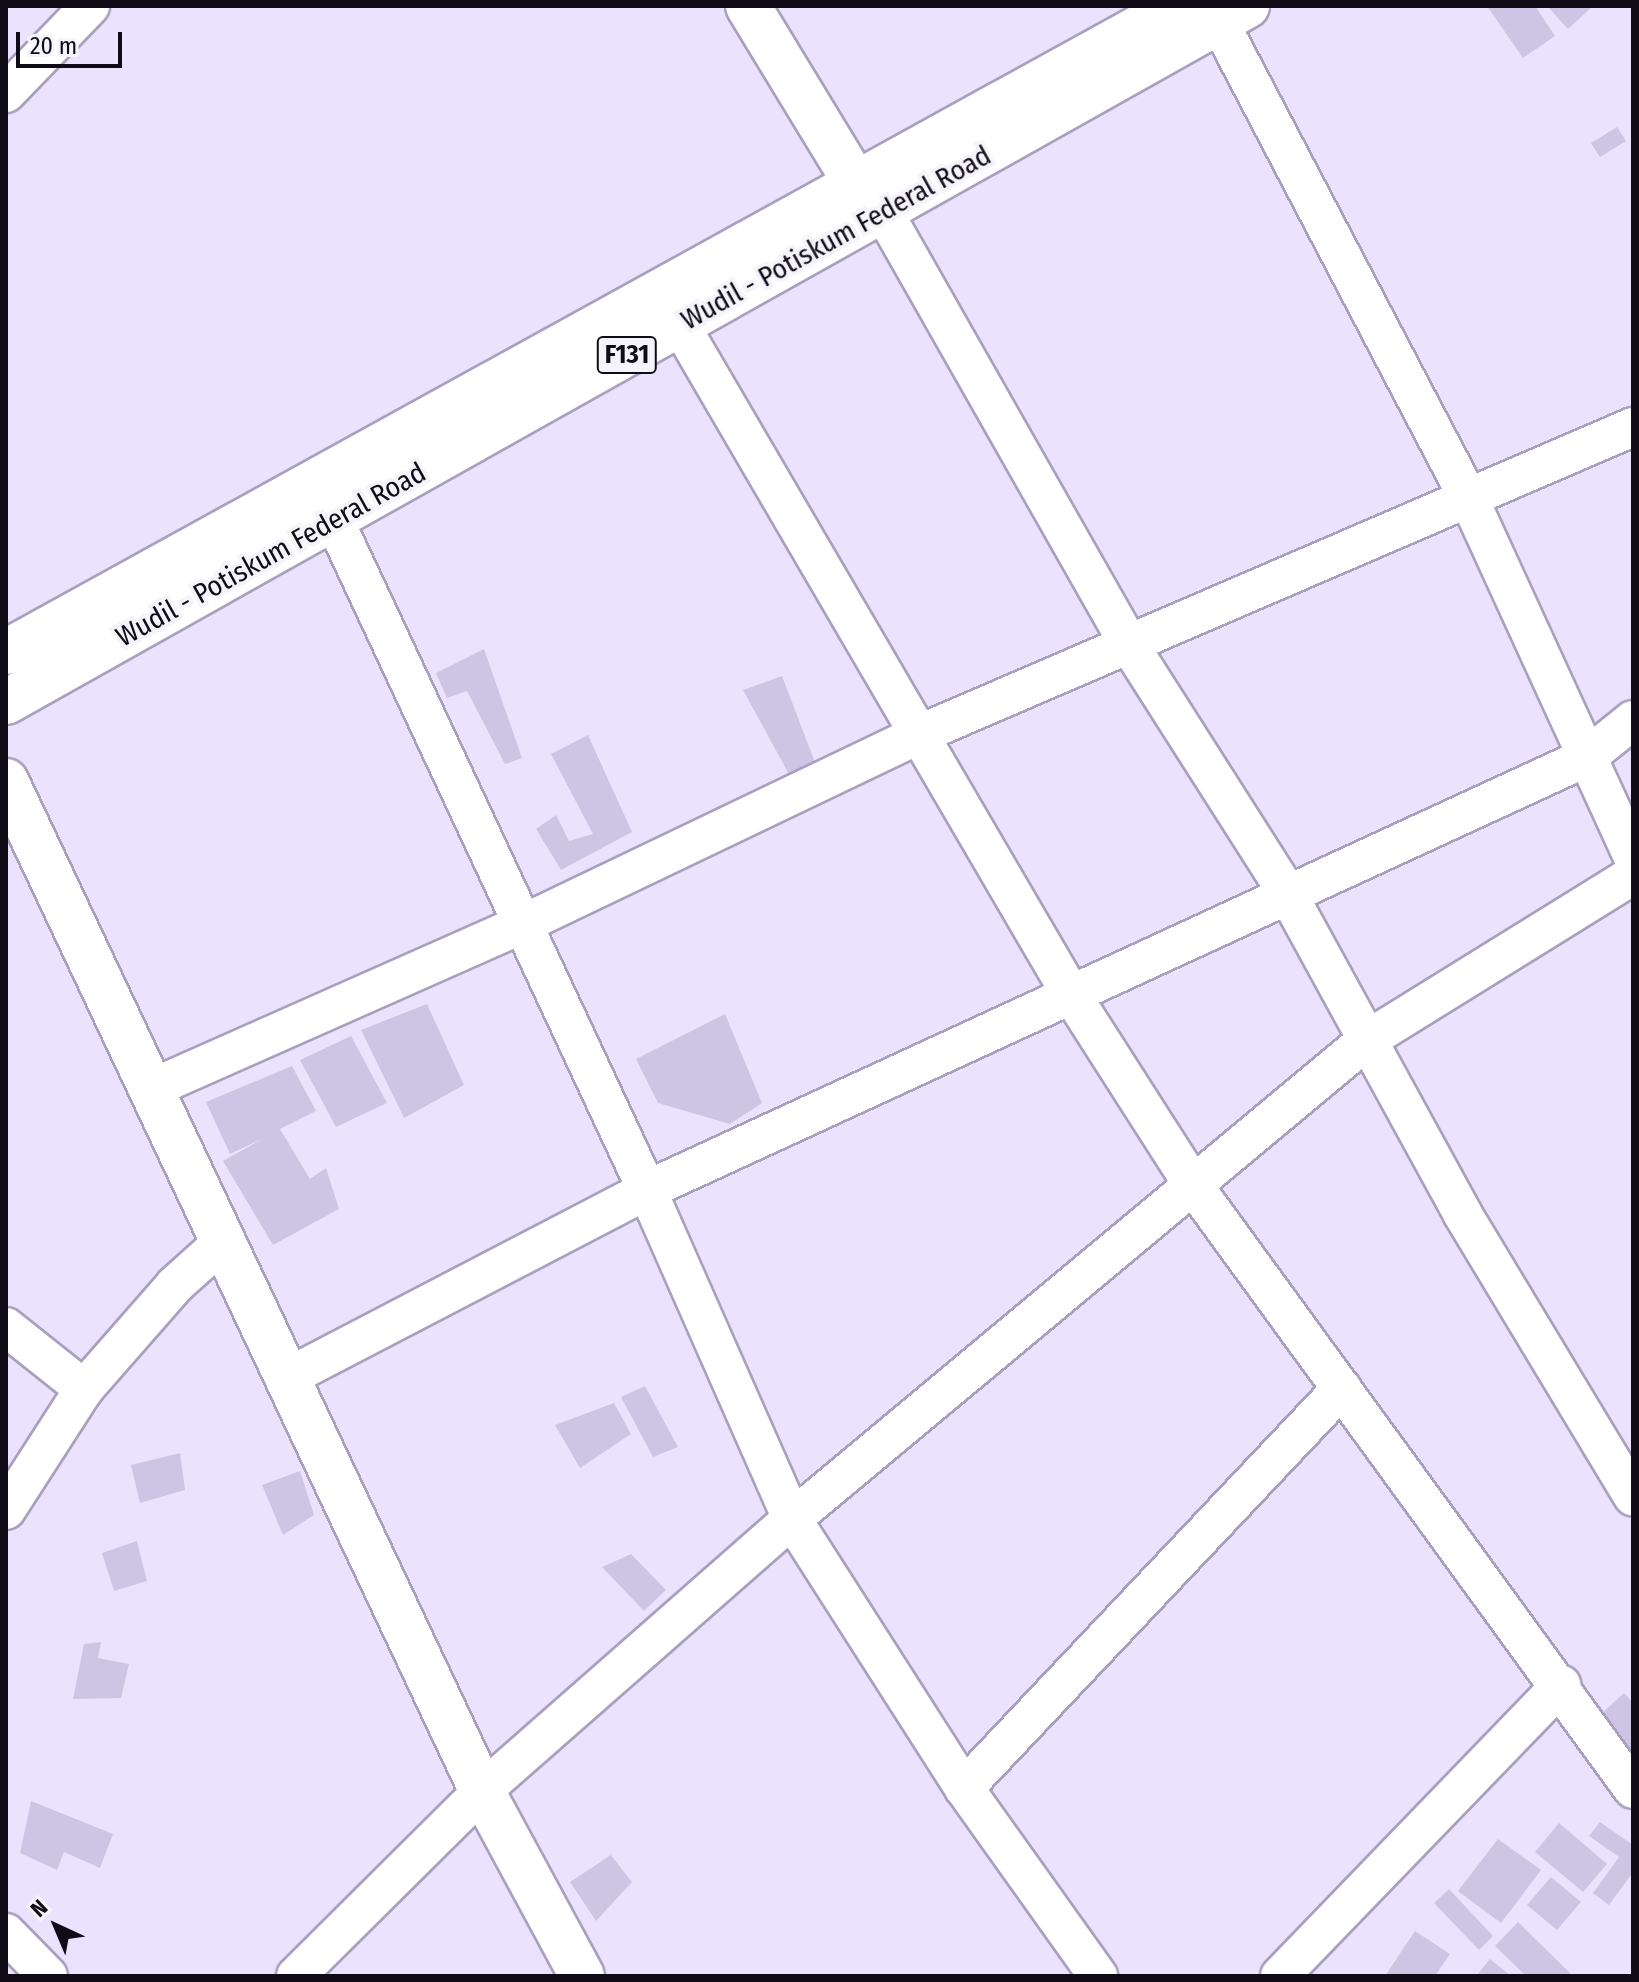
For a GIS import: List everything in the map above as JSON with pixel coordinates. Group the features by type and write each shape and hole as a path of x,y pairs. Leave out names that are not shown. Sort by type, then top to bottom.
{"main road":[{"path":"748,6 871,199"},
{"name":"Wudil - Potiskum Federal Road","path":"6,702 680,325 871,199 1178,6"},
{"name":"Wudil - Potiskum Federal Road","path":"6,652 871,199 1233,14"},
{"path":"6,781 155,1087 286,1378 482,1791 582,1976"}],"street":[{"path":"6,93 90,6"},
{"path":"1233,14 1470,501 1633,857"},
{"path":"871,199 1130,646 1286,891 1462,1213 1633,1496"},
{"path":"680,325 1069,991 1193,1185 1561,1685 1633,1789"},
{"path":"155,1087 521,925 920,734 1470,501 1633,427"},
{"path":"334,520 647,1190 792,1519 964,1788 1098,1976"},
{"path":"286,1378 647,1190 1286,891 1587,757 1633,720"},
{"path":"296,1976 482,1791 792,1519 1367,1040 1633,875"},
{"path":"6,1510 84,1389 175,1285 224,1241"},
{"path":"6,1327 84,1389"},
{"path":"964,1788 1342,1388"},
{"path":"1280,1976 1561,1685"},
{"path":"6,1933 48,1976"}],"building":[{"path":"1487,6 1535,6 1555,36 1523,58"},
{"path":"1547,6 1593,6 1568,29"},
{"path":"1617,127 1626,141 1600,157 1591,143"},
{"path":"484,649 522,758 505,764 467,691 447,698 436,673"},
{"path":"782,676 816,765 790,776 743,690"},
{"path":"588,735 632,832 561,870 536,829 556,815 569,841 593,834 551,754"},
{"path":"427,1004 464,1085 404,1118 361,1030"},
{"path":"725,1014 762,1103 730,1124 658,1103 636,1059"},
{"path":"351,1036 387,1103 336,1127 300,1060"},
{"path":"292,1066 316,1111 280,1129 310,1179 326,1168 339,1209 273,1245 223,1161 264,1138 230,1154 206,1102"},
{"path":"645,1386 678,1447 653,1457 621,1397"},
{"path":"614,1403 631,1434 580,1468 555,1425"},
{"path":"180,1453 185,1490 140,1503 131,1465"},
{"path":"300,1471 314,1515 283,1535 262,1485"},
{"path":"137,1541 147,1581 114,1591 102,1553"},
{"path":"631,1554 666,1590 644,1611 602,1567"},
{"path":"101,1642 98,1658 129,1664 121,1698 73,1699 84,1644"},
{"path":"1624,1693 1633,1703 1633,1771 1590,1724"},
{"path":"31,1801 113,1834 100,1868 64,1852 57,1870 20,1853"},
{"path":"1600,1822 1633,1845 1633,1872 1609,1905 1593,1893 1619,1857 1589,1836"},
{"path":"1559,1823 1607,1864 1583,1892 1535,1852"},
{"path":"1498,1839 1541,1870 1501,1923 1458,1891"},
{"path":"611,1855 632,1882 596,1921 570,1882"},
{"path":"1551,1877 1581,1902 1557,1930 1527,1905"},
{"path":"1449,1889 1493,1936 1479,1950 1434,1903"},
{"path":"1518,1922 1573,1976 1526,1976 1495,1946"},
{"path":"1415,1931 1450,1954 1435,1976 1385,1976"},
{"path":"1490,1959 1511,1976 1478,1974"}]}
